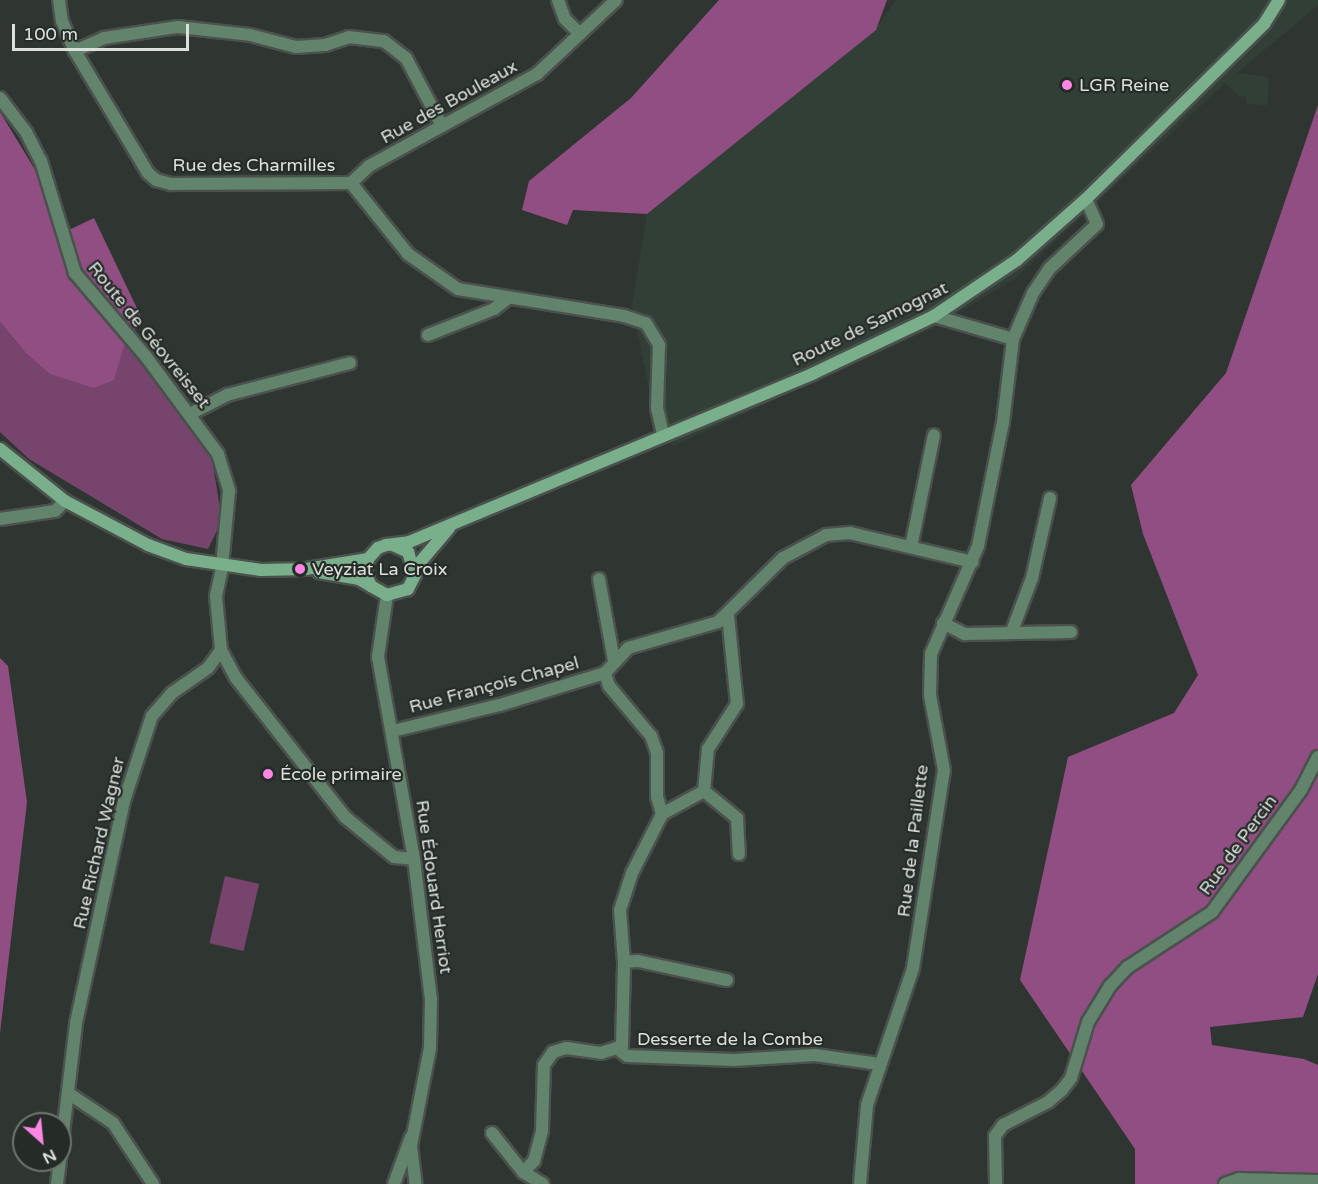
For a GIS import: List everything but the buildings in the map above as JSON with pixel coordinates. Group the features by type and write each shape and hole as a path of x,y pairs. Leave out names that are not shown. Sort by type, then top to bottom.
{"main road":[{"name":"Route de Samognat","path":"393,545 409,543 457,520 840,362 934,316 1017,260 1086,199 1264,24 1279,0"},
{"path":"0,449 66,501 148,545 222,567 306,569 359,579 370,586 387,595 408,589 416,567 408,552 393,545 378,548 368,559 365,573 370,586"},
{"name":"Route de Samognat","path":"416,567 430,546 457,520"},
{"path":"306,569 368,559"}],"street":[{"name":"Rue des Charmilles","path":"59,0 62,21 75,51 148,173 156,180 171,184 351,183 397,242 440,279 458,289 624,316 646,323 659,345 657,408 663,435"},
{"path":"558,0 565,19 580,34"},
{"name":"Rue des Bouleaux","path":"351,183 369,166 537,74 616,0"},
{"path":"75,51 104,38 178,27 250,35 296,47 326,45 349,37 375,39 406,58 442,126"},
{"name":"Route de Géovreisset","path":"0,98 26,132 41,161 75,273 214,446 227,474 230,509 222,567"},
{"name":"Rue de la Paillette","path":"860,1184 862,1130 879,1064 914,968 943,778 928,681 931,654 943,623 973,562 1003,422 1013,339 1033,293 1050,268 1096,224 1086,199"},
{"path":"428,335 494,309 508,298"},
{"path":"934,316 1013,339"},
{"path":"190,414 227,395 350,363"},
{"path":"911,547 934,435"},
{"path":"1012,631 1032,578 1050,498"},
{"path":"0,519 51,512 66,501"},
{"name":"Rue François Chapel","path":"393,731 500,705 605,673 628,648 645,641 708,626 728,615 783,558 826,535 850,533 973,562"},
{"path":"222,567 216,596 221,650 236,678 345,816 384,850 398,858 414,859"},
{"path":"598,579 614,661"},
{"name":"Rue Édouard Herriot","path":"387,595 378,657 393,731 430,966 432,1026 412,1135 416,1184"},
{"path":"704,791 708,749 737,704 728,615"},
{"path":"943,623 965,634 1012,631 1071,632"},
{"name":"Rue Richard Wagner","path":"66,1112 78,1011 104,887 145,730 161,704 208,668 221,650"},
{"name":"Rue François Chapel","path":"605,673 609,686 651,736 657,753 657,797 662,814"},
{"name":"Rue de Percin","path":"996,1184 995,1136 1003,1125 1048,1102 1062,1090 1071,1078 1089,1022 1110,986 1128,967 1212,912 1301,790 1318,757"},
{"path":"523,1172 534,1161 542,1131 544,1065 549,1058 566,1048 601,1053 618,1049 624,1033 624,962 620,910 632,873 662,814 704,791"},
{"path":"704,791 737,818 740,854"},
{"path":"624,962 638,962 727,980"},
{"name":"Desserte de la Combe","path":"618,1049 627,1056 734,1060 815,1055 879,1064"},
{"path":"68,1093 113,1123 153,1184"},
{"path":"492,1133 523,1172 543,1184"},
{"path":"394,1184 412,1135"},
{"path":"1225,1184 1239,1179 1318,1181"}],"shaded area":[{"path":"719,0 887,0 876,30 647,214 573,210 567,225 522,210 529,181 631,98"},
{"path":"896,0 1318,0 1318,5 1237,73 1269,77 1267,105 1246,104 1246,97 1239,96 1225,83 1016,278 933,328 673,446 658,434 632,305 647,214 875,30"},
{"path":"1318,105 1318,974 1303,1017 1210,1027 1212,1045 1304,1059 1318,1065 1318,1184 1135,1184 1135,1149 1020,980 1068,757 1174,713 1198,675 1143,534 1131,485 1226,373"},
{"path":"0,112 71,229 94,218 143,321 126,339 114,380 94,388 50,374 25,352 0,322"},
{"path":"0,322 25,352 126,339 211,453 222,520 208,549 162,539 29,459 0,432"},
{"path":"0,658 8,666 27,802 0,1033"},
{"path":"225,876 259,884 244,951 209,943"}],"place":[{"name":"LGR Reine","path":"1067,85"},
{"name":"Veyziat La Croix","path":"300,569"},
{"name":"École primaire","path":"268,774"}]}
